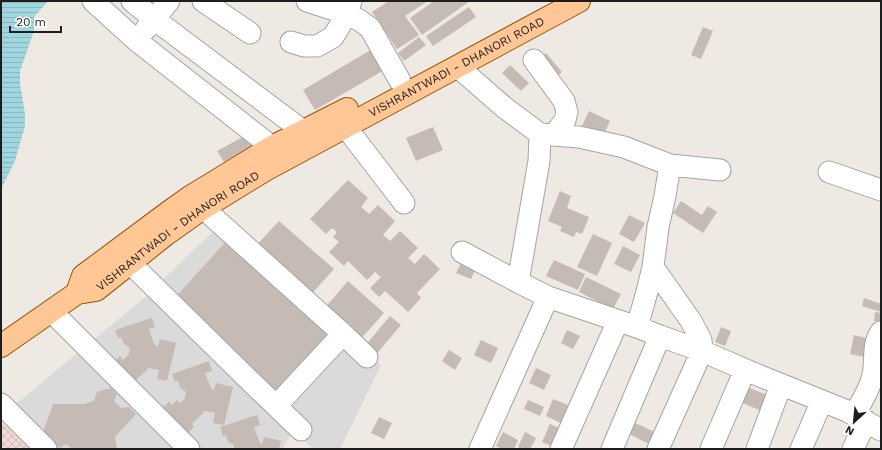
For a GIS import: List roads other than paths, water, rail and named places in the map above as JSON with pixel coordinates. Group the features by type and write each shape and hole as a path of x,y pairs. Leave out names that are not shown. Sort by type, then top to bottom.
{"main road":[{"name":"VISHRANTWADI - DHANORI ROAD","path":"548,1 509,26 400,81 342,120 265,170 203,208 165,235 96,290 77,293 83,276 169,212 272,147 303,131 342,120 458,67 579,1"},
{"path":"1,346 77,293"}],"street":[{"path":"93,1 137,40 272,147"},
{"path":"132,1 303,131"},
{"path":"137,40 168,1"},
{"path":"203,1 250,33"},
{"path":"307,1 349,7 359,20 370,28 400,81"},
{"path":"291,42 304,46 317,46 333,37 349,7"},
{"path":"518,282 539,161 547,135 565,120 567,112 564,101 534,60"},
{"path":"458,67 505,108 547,135 579,137 624,147 670,165 720,170"},
{"path":"342,120 404,203"},
{"path":"561,449 648,288 653,267 658,227 670,165"},
{"path":"829,172 881,190"},
{"path":"203,208 367,357"},
{"path":"462,252 548,297 702,350 745,370 846,411 867,422"},
{"path":"130,263 301,430"},
{"path":"653,267 691,320 701,340 702,350 658,449"},
{"path":"480,449 548,297"},
{"path":"51,311 189,449"},
{"path":"853,449 867,422 868,390 873,376 877,337 881,332"},
{"path":"276,406 343,334"},
{"path":"612,449 660,336"},
{"path":"710,449 745,370"},
{"path":"757,449 781,385"},
{"path":"801,449 822,401"},
{"path":"1,404 46,449"}],"water":[{"path":"1,1 48,1 34,17 34,31 20,71 25,126 15,161 1,189"}]}
